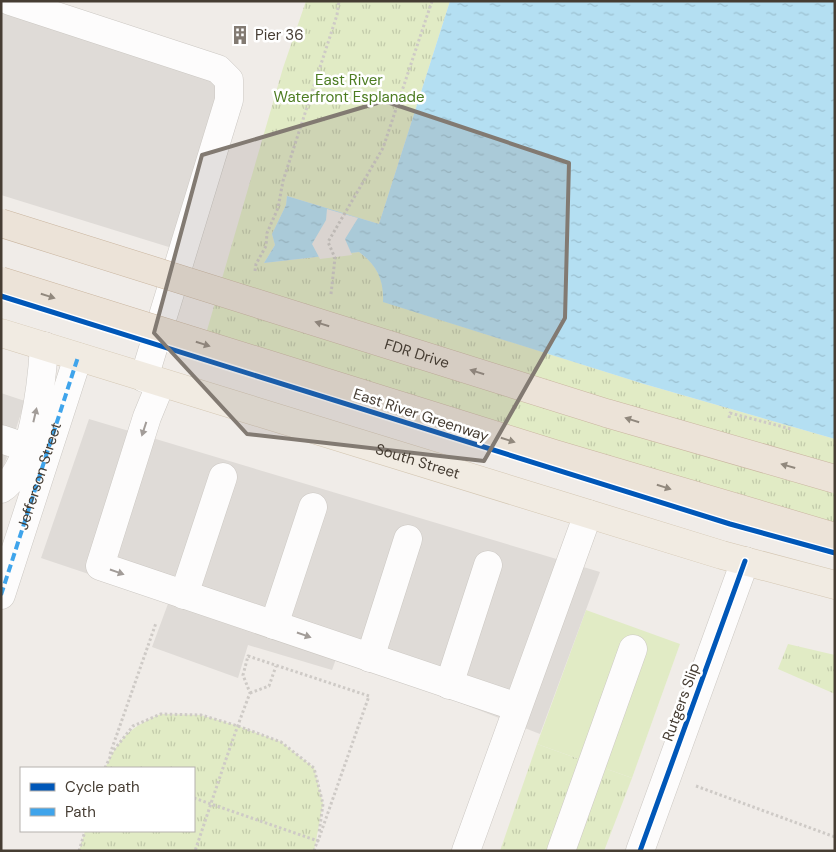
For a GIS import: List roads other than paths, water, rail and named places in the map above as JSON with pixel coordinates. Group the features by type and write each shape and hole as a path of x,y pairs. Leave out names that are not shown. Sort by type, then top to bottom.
{"highway":[{"name":"FDR Drive","path":"1,223 596,410 835,479"},
{"path":"1,281 555,454 835,537"}],"main road":[{"name":"South Street","path":"1,333 588,514 745,561 835,585"}],"street":[{"path":"10,1 218,69 229,80 229,100 152,380 148,417 100,566 517,708"},
{"path":"1,489 11,483 28,448 42,384 44,346"},
{"name":"Jefferson Street","path":"1,596 78,357"},
{"path":"1,438 28,448"},
{"path":"184,595 223,477"},
{"path":"274,625 314,507"},
{"path":"466,851 588,514"},
{"path":"370,658 408,539"},
{"name":"Rutgers Slip","path":"640,851 745,561"},
{"path":"449,684 488,565"},
{"path":"561,851 633,649"}],"water":[{"path":"450,1 835,1 835,439 644,384 383,302 381,280 375,268 359,252 264,263 275,245 272,234 286,205 287,196 379,224"}],"place":[{"name":"Pier 36","path":"240,35"}],"park label":[{"name":"East River Waterfront Esplanade","path":"349,88"}]}
